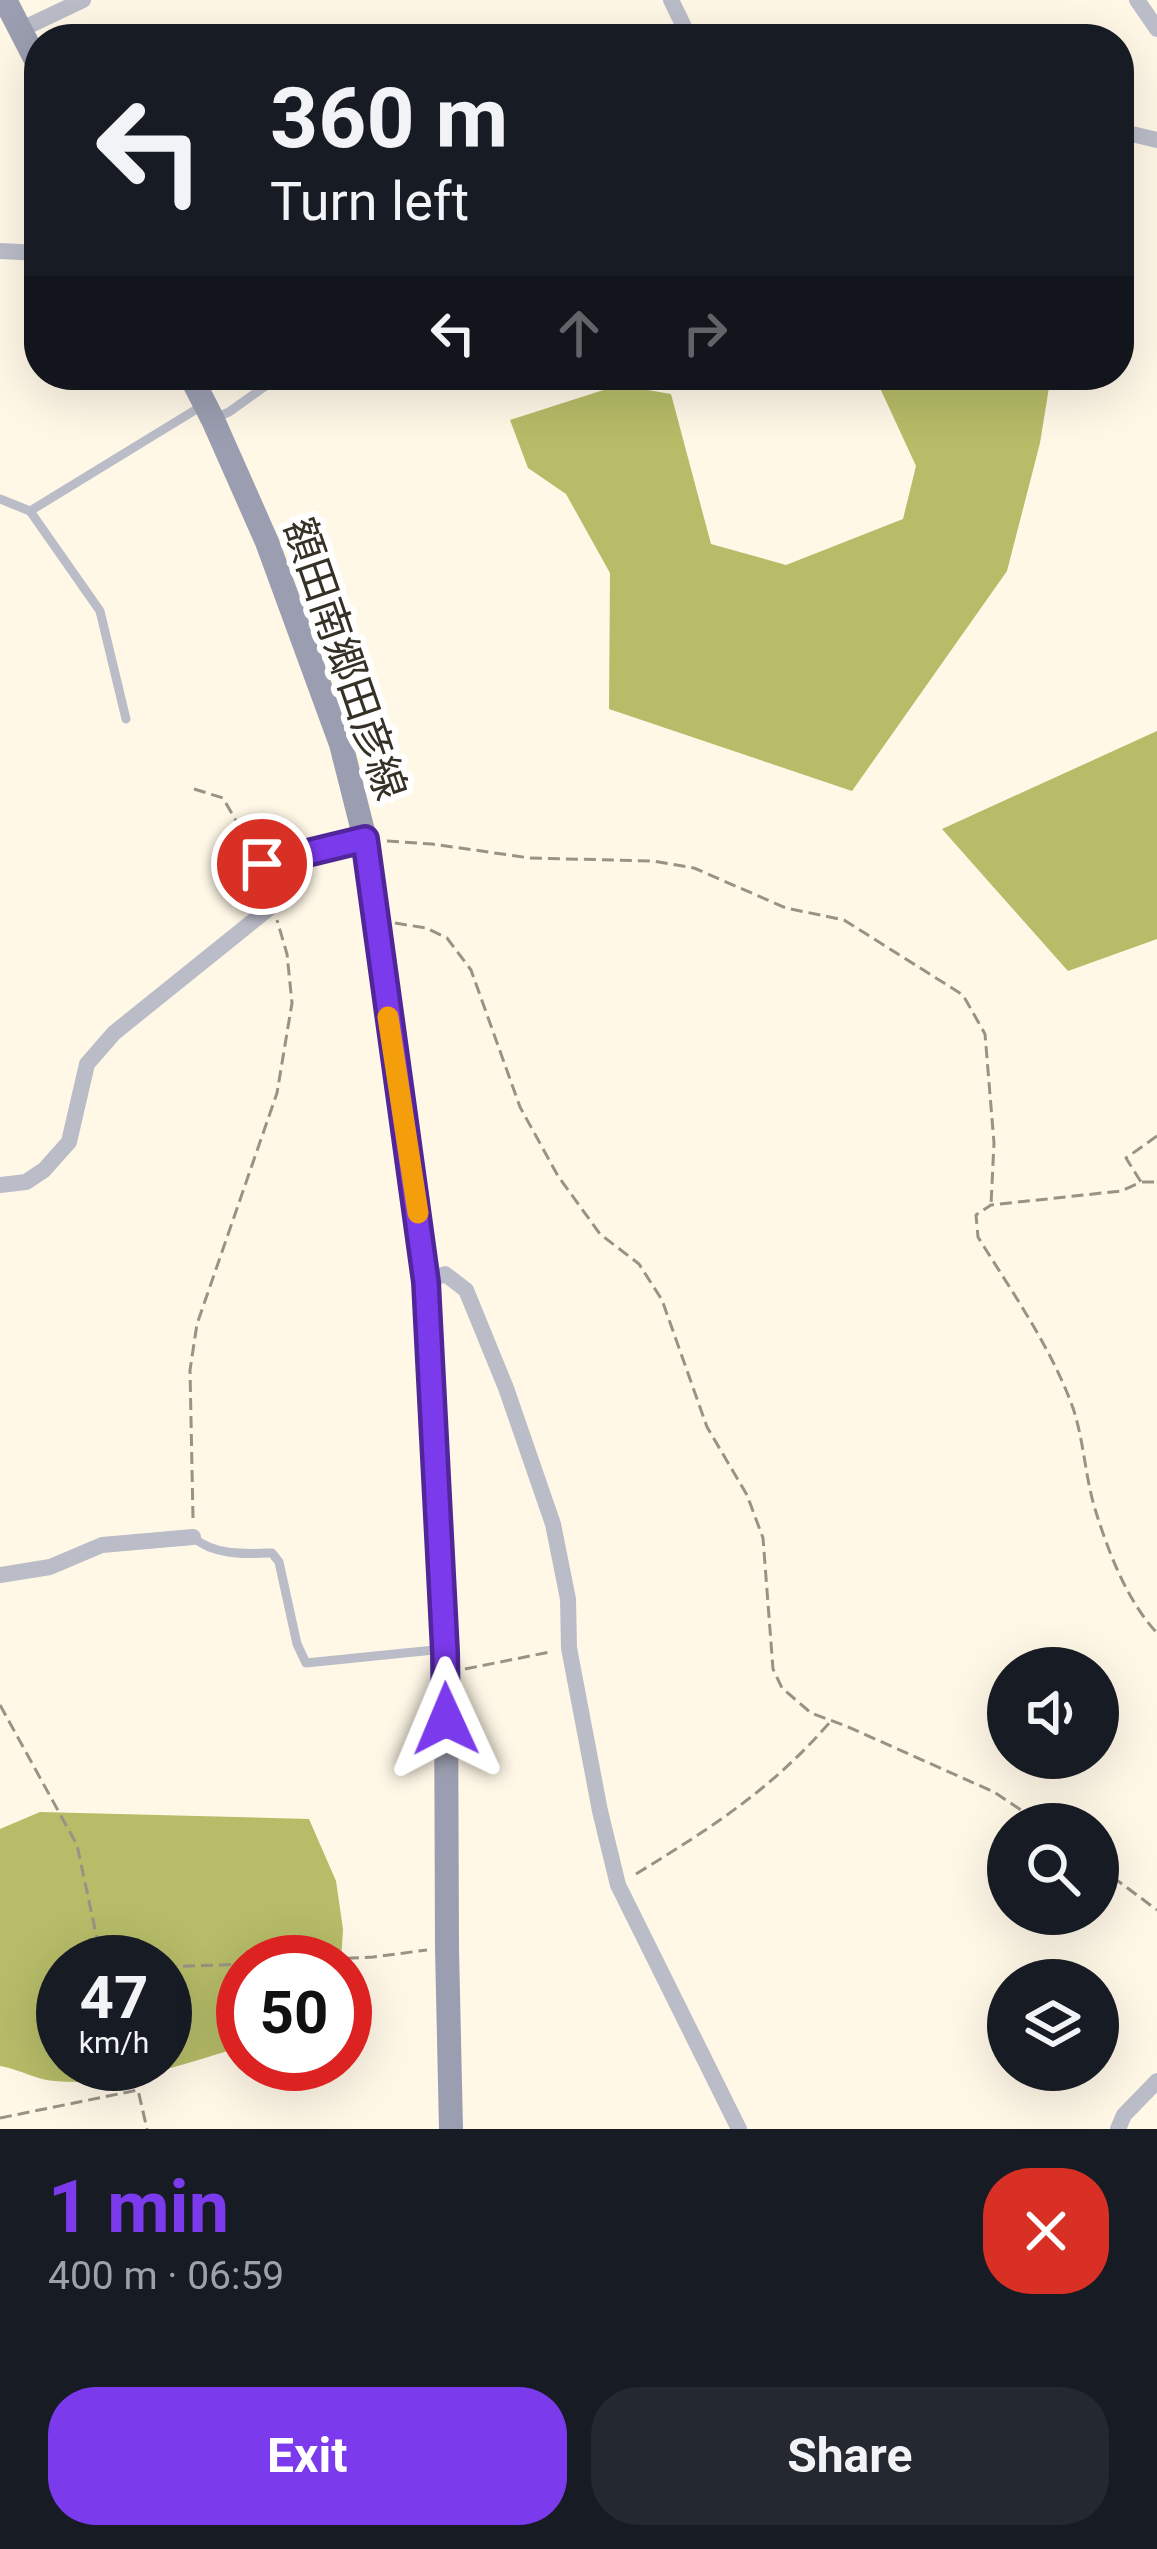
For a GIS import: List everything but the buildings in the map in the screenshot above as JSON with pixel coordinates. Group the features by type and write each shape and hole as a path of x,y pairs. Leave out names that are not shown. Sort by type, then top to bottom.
{"main road":[{"path":"5,0 24,33"},
{"name":"額田南郷田彦線","path":"198,390 267,542 333,722 365,839 426,1282 446,1663 451,2129"}],"street":[{"path":"33,24 83,0"},
{"path":"1136,0 1157,29"},
{"path":"0,1185 26,1183 69,1142 87,1064 114,1034 273,905 262,864 365,839"},
{"path":"426,1282 446,1274 466,1290 506,1388 553,1524 568,1599 569,1648 618,1885 740,2129"},
{"path":"0,1575 50,1567 102,1545 193,1538"},
{"path":"1118,2129 1124,2115 1157,2081"}],"lane":[{"path":"30,511 209,412 229,412 259,390"},
{"path":"0,499 30,511 100,611 126,719"},
{"path":"193,1538 203,1546 241,1554 272,1553 279,1562 297,1644 306,1663 434,1650 446,1663"}],"path":[{"path":"194,789 223,798 262,864"},
{"path":"365,839 530,858 653,861 694,868 785,908 844,920 963,994 985,1034 994,1142 991,1205"},
{"path":"193,1538 190,1370 197,1324 277,1093 292,1003 287,954 273,905"},
{"path":"376,920 426,928 447,938 471,970 520,1107 558,1177 600,1234 639,1264 662,1300 707,1427 747,1495 764,1538 773,1669 782,1688 811,1713 1010,1803"},
{"path":"1141,1182 1126,1158 1157,1136"},
{"path":"1157,1182 1141,1182 1121,1191 991,1205 976,1215 978,1237 1055,1364 1075,1414 1095,1508 1134,1602 1157,1633"},
{"path":"446,1663 569,1648"},
{"path":"0,1705 76,1845 95,1935"},
{"path":"618,1885 732,1813 796,1761 831,1720"},
{"path":"1119,1882 1157,1910"},
{"path":"372,1957 446,1948"},
{"path":"0,2118 138,2090 147,2129"}],"green space":[{"path":"603,390 671,394 711,544 786,565 903,519 916,466 881,390 1049,390 1007,571 852,791 609,709 610,573 566,494 528,468 510,420"},
{"path":"1157,731 1157,939 1068,971 942,829"},
{"path":"40,1812 309,1819 336,1881 343,1935 216,1935 216,2054 192,2061 192,1935 36,1935 36,2076 0,2066 0,1829"}],"slow traffic":[{"path":"388,1017 418,1213"}],"route":[{"path":"262,864 365,839 426,1282 446,1719"}]}
